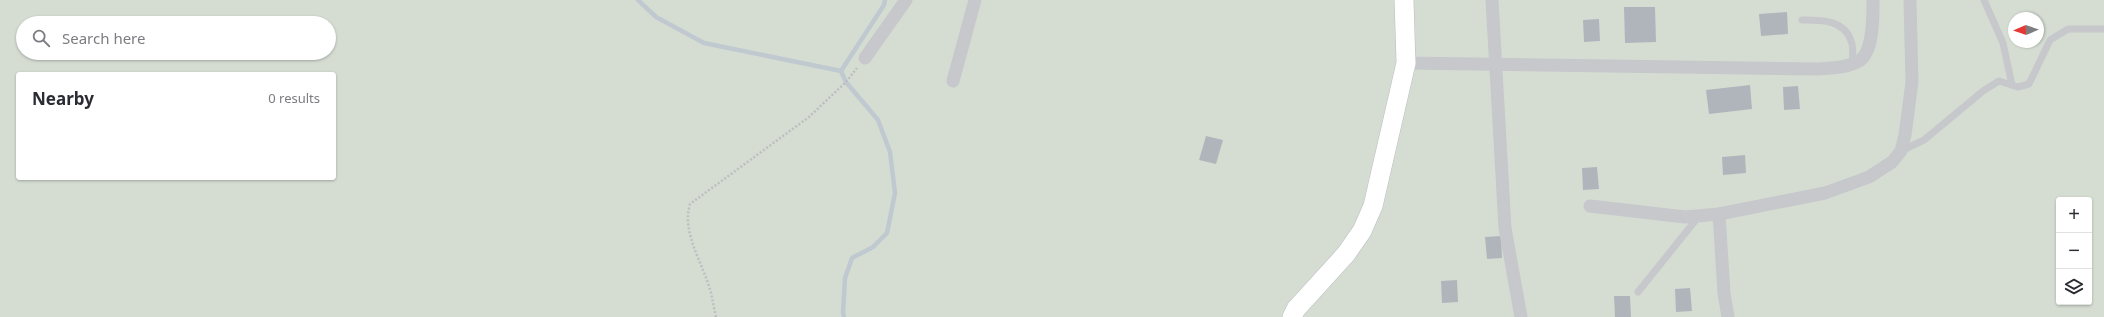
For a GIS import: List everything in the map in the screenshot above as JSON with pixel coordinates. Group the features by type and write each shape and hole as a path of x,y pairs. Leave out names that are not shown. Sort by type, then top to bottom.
{"street":[{"path":"865,58 906,0"},
{"path":"953,81 975,0"},
{"path":"1292,317 1296,309 1346,254 1362,231 1373,206 1406,63 1404,0"},
{"path":"1492,0 1505,228 1521,317"},
{"path":"1406,63 1816,69 1843,67 1860,60 1870,43 1873,0"},
{"path":"1590,206 1685,217 1719,214 1825,192 1869,177 1892,162 1901,151 1905,136 1912,82 1910,0"},
{"path":"1719,214 1724,293 1728,317"}],"lane":[{"path":"1984,0 2003,43 2012,85"},
{"path":"1802,20 1831,21 1839,26 1851,41 1853,63"},
{"path":"1901,151 1924,140 1983,91 1999,81 2018,87 2029,84 2050,40 2060,33 2076,28 2104,29"},
{"path":"1638,292 1699,216"}],"path":[{"path":"716,317 711,293 692,240 687,215 690,204 808,117 846,82 865,58"}],"shaded area":[{"path":"0,0 2104,0 2104,317 0,317"}],"building":[{"path":"1624,7 1655,7 1656,42 1625,43"},
{"path":"1787,12 1788,34 1761,36 1759,14"},
{"path":"1599,19 1600,41 1584,42 1583,20"},
{"path":"1750,85 1752,109 1709,114 1706,90"},
{"path":"1798,86 1800,109 1784,110 1783,87"},
{"path":"1206,136 1223,140 1216,164 1199,160"},
{"path":"1745,155 1746,173 1723,175 1722,157"},
{"path":"1597,167 1599,189 1583,190 1582,168"},
{"path":"1501,236 1502,258 1487,259 1485,237"},
{"path":"1457,280 1458,302 1442,303 1441,281"},
{"path":"1690,288 1692,311 1676,312 1675,289"},
{"path":"1614,296 1630,296 1631,317 1615,317"}],"waterway":[{"path":"638,0 656,17 704,43 841,71"},
{"path":"841,71 884,5 885,0"},
{"path":"841,71 846,82 878,120 890,152 895,193 887,233 873,247 852,258 845,278 844,317"}]}
